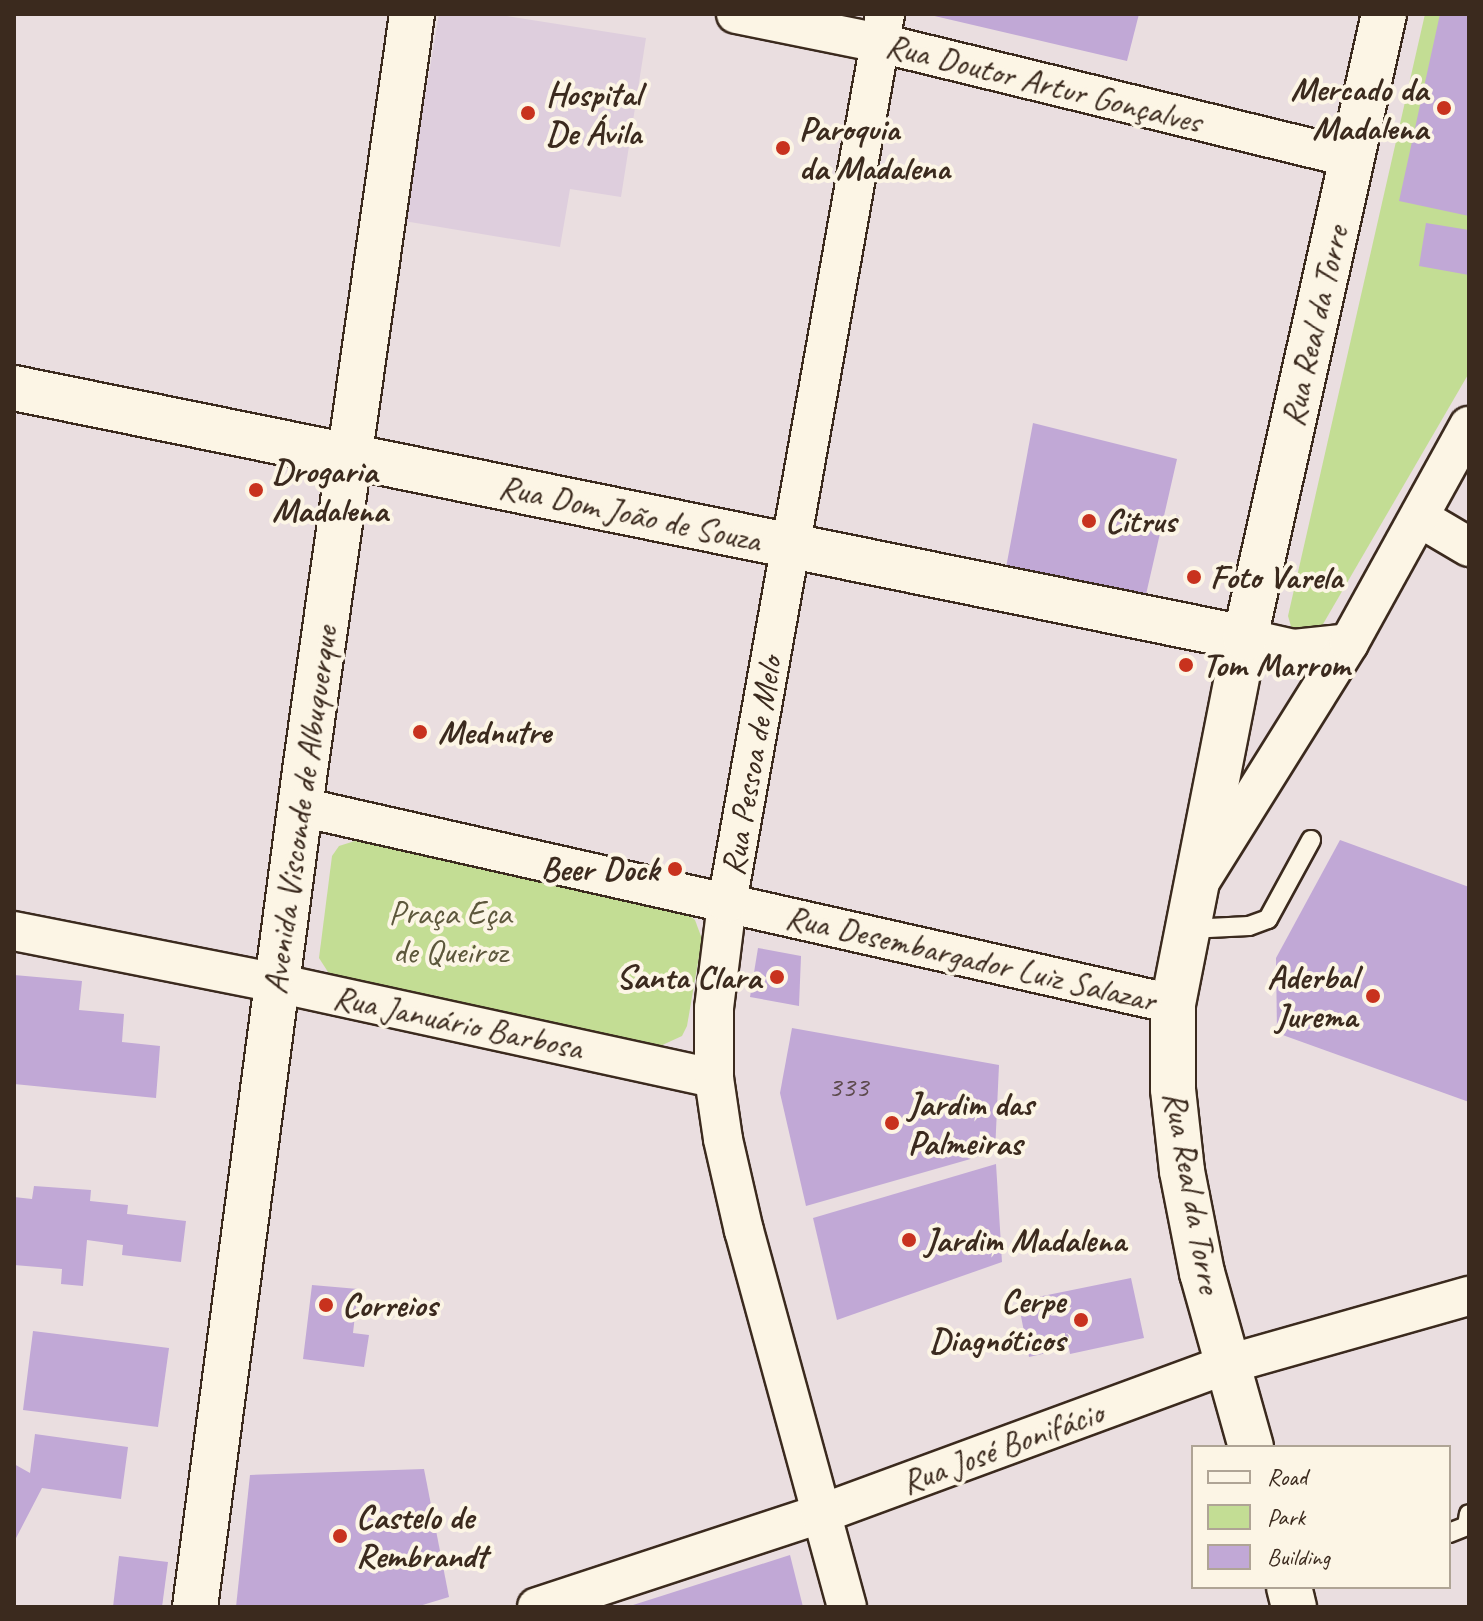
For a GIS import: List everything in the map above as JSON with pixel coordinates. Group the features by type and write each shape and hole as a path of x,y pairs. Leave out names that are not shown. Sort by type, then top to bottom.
{"main road":[{"name":"Avenida Visconde de Albuquerque","path":"195,1607 348,454 412,14"},
{"name":"Rua Real da Torre","path":"1250,1445 1202,1273 1182,1171 1173,1089 1173,1004 1245,638 1384,14"},
{"name":"Rua Dom João de Souza","path":"14,388 1245,638"}],"street":[{"name":"Rua Doutor Artur Gonçalves","path":"736,14 882,28 1351,158"},
{"name":"Rua Pessoa de Melo","path":"847,1607 744,1231 723,1139 714,1078 714,1008 727,903 882,28"},
{"name":"Rua Real da Torre","path":"1197,886 1349,643 1469,426"},
{"path":"1420,518 1469,547"},
{"path":"1245,638 1294,649 1349,643"},
{"name":"Rua Desembargador Luiz Salazar","path":"301,807 1173,1004"},
{"name":"Rua Januário Barbosa","path":"14,931 277,983 714,1078"},
{"name":"Rua José Bonifácio","path":"537,1607 823,1513 1228,1364 1469,1296"}],"lane":[{"path":"1189,929 1249,926 1268,919 1311,840"},
{"path":"1451,1532 1467,1526 1469,1514"}],"shaded area":[{"name":"Hospital De Ávila","path":"439,14 494,14 646,38 621,197 570,189 560,247 404,221"}],"green space":[{"path":"1425,14 1469,14 1469,373 1319,631 1292,630 1288,616"},
{"name":"Praça Eça de Queiroz","path":"358,840 686,913 695,920 702,939 687,1026 682,1036 658,1047 341,979 328,972 319,958 332,856 339,846"}],"building":[{"path":"926,14 1139,14 1127,61"},
{"name":"Mercado da Madalena","path":"1440,14 1469,14 1469,216 1399,201"},
{"name":"Mercado da Madalena","path":"1426,223 1469,230 1469,275 1419,266"},
{"name":"Citrus","path":"1033,423 1177,459 1142,612 1003,584"},
{"name":"Aderbal Jurema","path":"1340,840 1469,887 1469,1102 1277,1033 1276,958"},
{"name":"Santa Clara","path":"758,948 801,956 799,1006 750,997"},
{"path":"14,975 82,981 79,1010 124,1014 122,1042 160,1046 156,1098 14,1084"},
{"name":"Jardim das Palmeiras","path":"792,1028 999,1065 995,1152 806,1206 780,1093"},
{"name":"Jardim Madalena","path":"996,1164 1002,1262 837,1320 813,1218"},
{"path":"34,1186 91,1190 90,1201 128,1205 127,1214 186,1221 181,1262 122,1255 123,1245 87,1240 83,1286 61,1284 62,1269 14,1265 14,1197 32,1199"},
{"name":"Cerpe Diagnóticos","path":"1131,1278 1144,1338 1070,1354 1069,1348 1029,1357 1018,1301"},
{"path":"312,1285 358,1289 353,1333 369,1335 364,1367 303,1359"},
{"path":"33,1331 169,1348 158,1427 23,1410"},
{"path":"35,1434 128,1447 121,1499 42,1488 14,1542 14,1464 30,1473"},
{"name":"Castelo de Rembrandt","path":"424,1469 449,1597 416,1607 236,1607 250,1475"},
{"path":"790,1555 803,1607 630,1607 630,1606"},
{"path":"119,1556 168,1562 162,1607 113,1607"}],"place":[{"name":"Mercado da Madalena","path":"1444,108"},
{"name":"Hospital De Ávila","path":"528,113"},
{"name":"Paroquia da Madalena","path":"783,148"},
{"name":"Drogaria Madalena","path":"256,490"},
{"name":"Citrus","path":"1089,521"},
{"name":"Foto Varela","path":"1194,577"},
{"name":"Tom Marrom","path":"1186,665"},
{"name":"Mednutre","path":"420,732"},
{"name":"Beer Dock","path":"675,869"},
{"name":"Santa Clara","path":"777,977"},
{"name":"Aderbal Jurema","path":"1373,996"},
{"name":"Jardim das Palmeiras","path":"892,1123"},
{"name":"Jardim Madalena","path":"909,1240"},
{"name":"Correios","path":"326,1305"},
{"name":"Cerpe Diagnóticos","path":"1081,1320"},
{"name":"Castelo de Rembrandt","path":"340,1536"}]}
